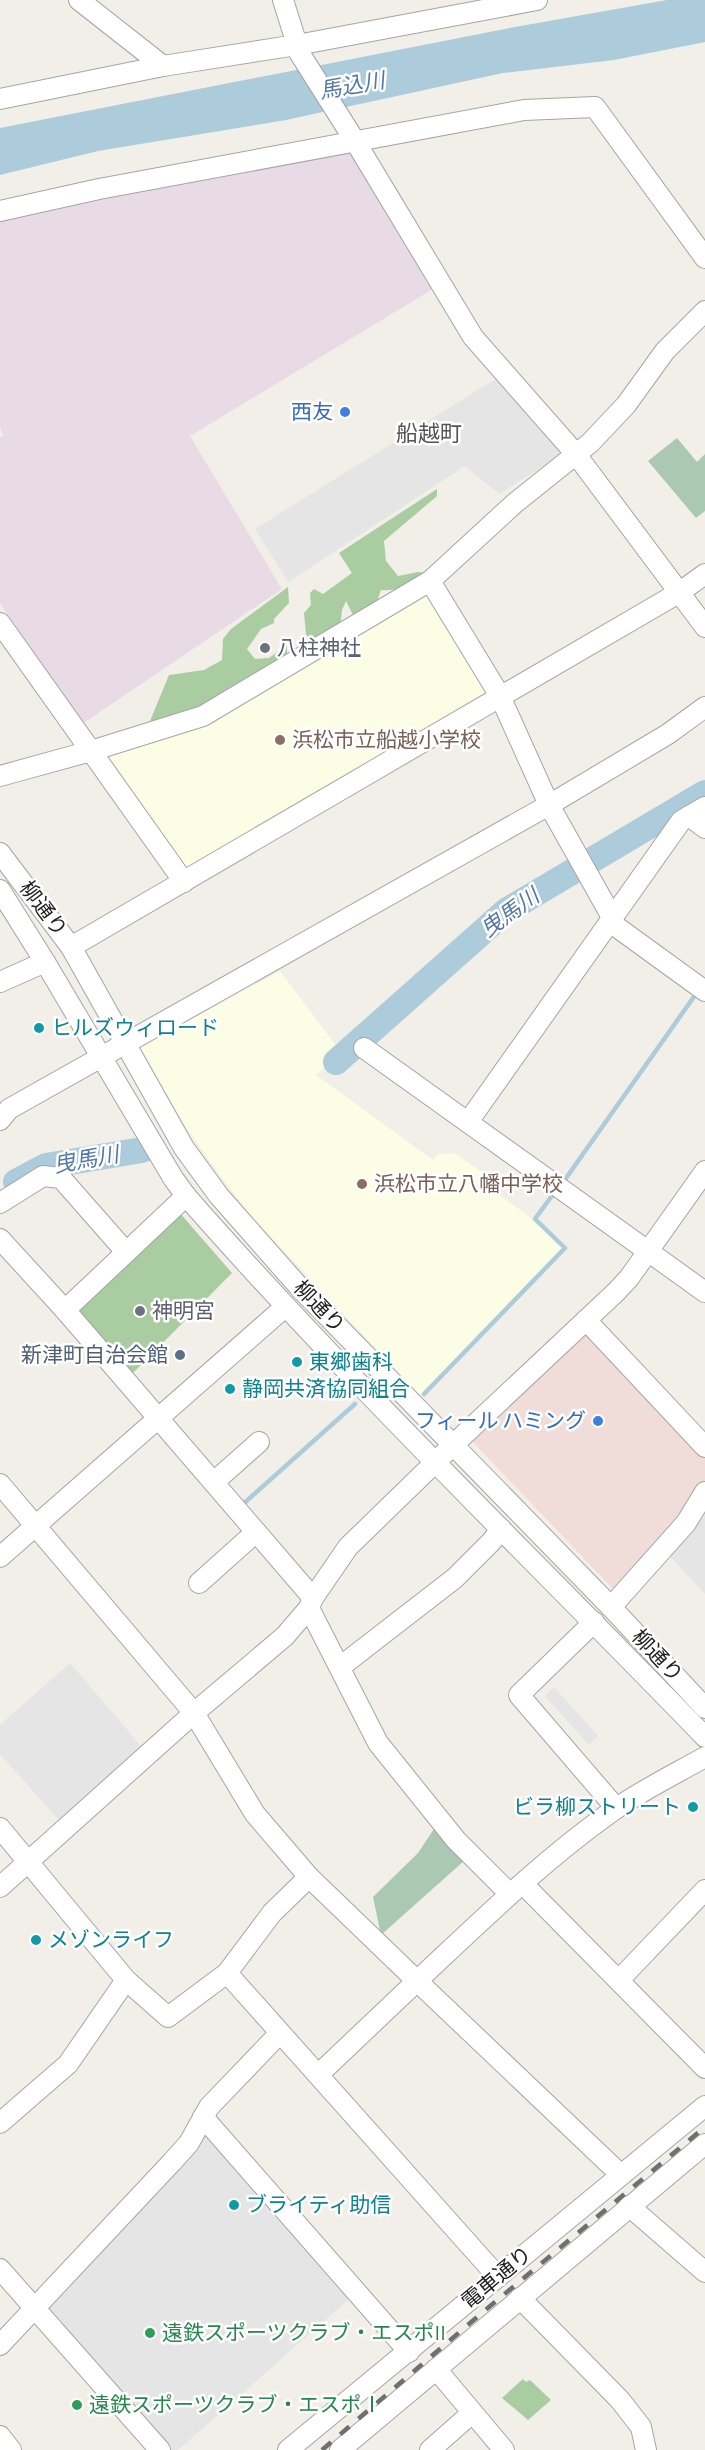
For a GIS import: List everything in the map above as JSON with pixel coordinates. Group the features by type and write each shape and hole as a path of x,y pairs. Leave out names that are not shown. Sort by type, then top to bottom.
{"street":[{"path":"283,0 299,49 473,337 575,453 705,627"},
{"path":"83,1 164,66"},
{"path":"0,99 164,66 299,49 530,1"},
{"path":"0,211 353,137 524,110 595,107 705,258"},
{"path":"0,776 91,751 203,716 430,581 515,503 590,443 626,405 665,351 705,311"},
{"path":"71,946 394,760 680,592 705,574"},
{"path":"430,581 500,696 549,805 614,925 701,987"},
{"path":"0,623 184,882"},
{"path":"0,1120 9,1109 549,805 668,734 705,707"},
{"path":"468,1122 613,920 681,820 700,817"},
{"name":"柳通り","path":"0,853 71,946 184,1148 219,1196 301,1289 611,1607 705,1708"},
{"name":"柳通り","path":"0,890 186,1196 285,1307 705,1737"},
{"path":"0,982 45,962"},
{"path":"364,1048 705,1292"},
{"path":"0,1887 194,1713 285,1636 311,1603 348,1547 434,1462 629,1278 705,1171"},
{"path":"0,1203 43,1176 61,1178 126,1252"},
{"path":"65,1310 186,1196"},
{"path":"0,1239 159,1417 256,1532 311,1603 378,1743 456,1840 516,1889 619,1980 705,2068"},
{"path":"0,1557 285,1307"},
{"path":"586,1320 705,1447"},
{"path":"214,1482 260,1442"},
{"path":"0,1484 194,1713 255,1814 309,1877 621,2175"},
{"path":"611,1607 686,1523 705,1492"},
{"path":"340,1667 455,1578 501,1529"},
{"path":"199,1583 256,1532"},
{"path":"594,1622 519,1695 616,1808"},
{"path":"319,2074 516,1889 577,1838 616,1808 705,1757"},
{"path":"0,1828 126,1980 168,2017 227,1973 272,1913 309,1877"},
{"path":"619,1980 705,1890"},
{"path":"227,1973 498,2277"},
{"path":"0,2123 68,2064 126,1980"},
{"path":"0,2345 178,2156 189,2143 209,2107 279,2034"},
{"name":"電車通り","path":"288,2450 410,2352 705,2106"},
{"path":"203,2117 410,2352"},
{"name":"電車通り","path":"340,2450 705,2144"},
{"path":"629,2206 705,2272"},
{"path":"0,2269 160,2450"},
{"path":"520,2298 620,2400 641,2427 646,2450"},
{"path":"436,2368 504,2450"},
{"path":"430,2450 472,2413"},
{"path":"0,2436 11,2450"}],"shaded area":[{"path":"353,152 433,289 190,436 282,589 82,724 0,603 0,437 3,436 0,427 0,215"},
{"path":"497,378 564,453 499,494 465,466 288,582 255,529"},
{"path":"677,438 697,462 705,454 705,511 696,518 648,461"},
{"name":"浜松市立船越小学校","path":"425,593 433,595 486,692 183,874 104,756"},
{"name":"浜松市立八幡中学校","path":"280,971 341,1052 316,1075 433,1160 438,1154 453,1152 503,1187 498,1194 531,1218 563,1248 420,1395 253,1218 186,1127 140,1047"},
{"path":"587,1331 705,1454 705,1481 668,1536 614,1590 472,1441"},
{"path":"705,1502 705,1594 667,1553"},
{"path":"70,1663 141,1746 60,1821 0,1754 0,1725"},
{"path":"554,1687 598,1736 589,1745 545,1696"},
{"path":"436,1826 465,1860 381,1935 373,1897 418,1853"},
{"path":"213,2128 357,2292 178,2450 169,2450 42,2308"}],"green space":[{"path":"437,489 437,496 384,541 386,561 398,576 418,572 426,573 405,586 393,590 381,590 376,604 353,615 346,601 342,610 340,629 313,646 306,634 304,613 311,605 310,593 314,589 323,594 352,573 339,553"},
{"path":"288,587 289,603 274,619 274,623 261,629 247,649 255,659 269,658 287,645 287,654 271,671 199,710 150,721 169,675 204,670 222,660 223,639 231,629"},
{"path":"179,1212 232,1273 130,1376 73,1310"},
{"path":"523,2379 526,2382 530,2380 551,2400 528,2420 502,2398"}],"water":[{"name":"馬込川","path":"667,0 705,0 705,42 614,60 503,73 286,120 98,151 0,175 0,128 515,27"}],"waterway":[{"name":"曳馬川","path":"336,1062 506,911 705,793"},
{"path":"564,1181 698,991"},
{"name":"曳馬川","path":"16,1182 46,1166 142,1150"},
{"path":"424,1394 565,1248 535,1219 554,1193"},
{"path":"242,1505 355,1404"}],"railway":[{"path":"322,2450 705,2127"}],"place":[{"name":"西友","path":"345,412"},
{"name":"八柱神社","path":"265,648"},
{"name":"浜松市立船越小学校","path":"280,740"},
{"name":"ヒルズウィロード","path":"39,1028"},
{"name":"浜松市立八幡中学校","path":"362,1184"},
{"name":"神明宮","path":"140,1311"},
{"name":"新津町自治会館","path":"180,1355"},
{"name":"東郷歯科","path":"297,1362"},
{"name":"静岡共済協同組合","path":"230,1389"},
{"name":"フィール ハミング","path":"598,1421"},
{"name":"ビラ柳ストリート","path":"693,1807"},
{"name":"メゾンライフ","path":"36,1940"},
{"name":"ブライティ助信","path":"234,2205"},
{"name":"遠鉄スポーツクラブ・エスポII","path":"150,2333"},
{"name":"遠鉄スポーツクラブ・エスポⅠ","path":"77,2405"}],"district":[{"name":"船越町","path":"429,434"}]}
